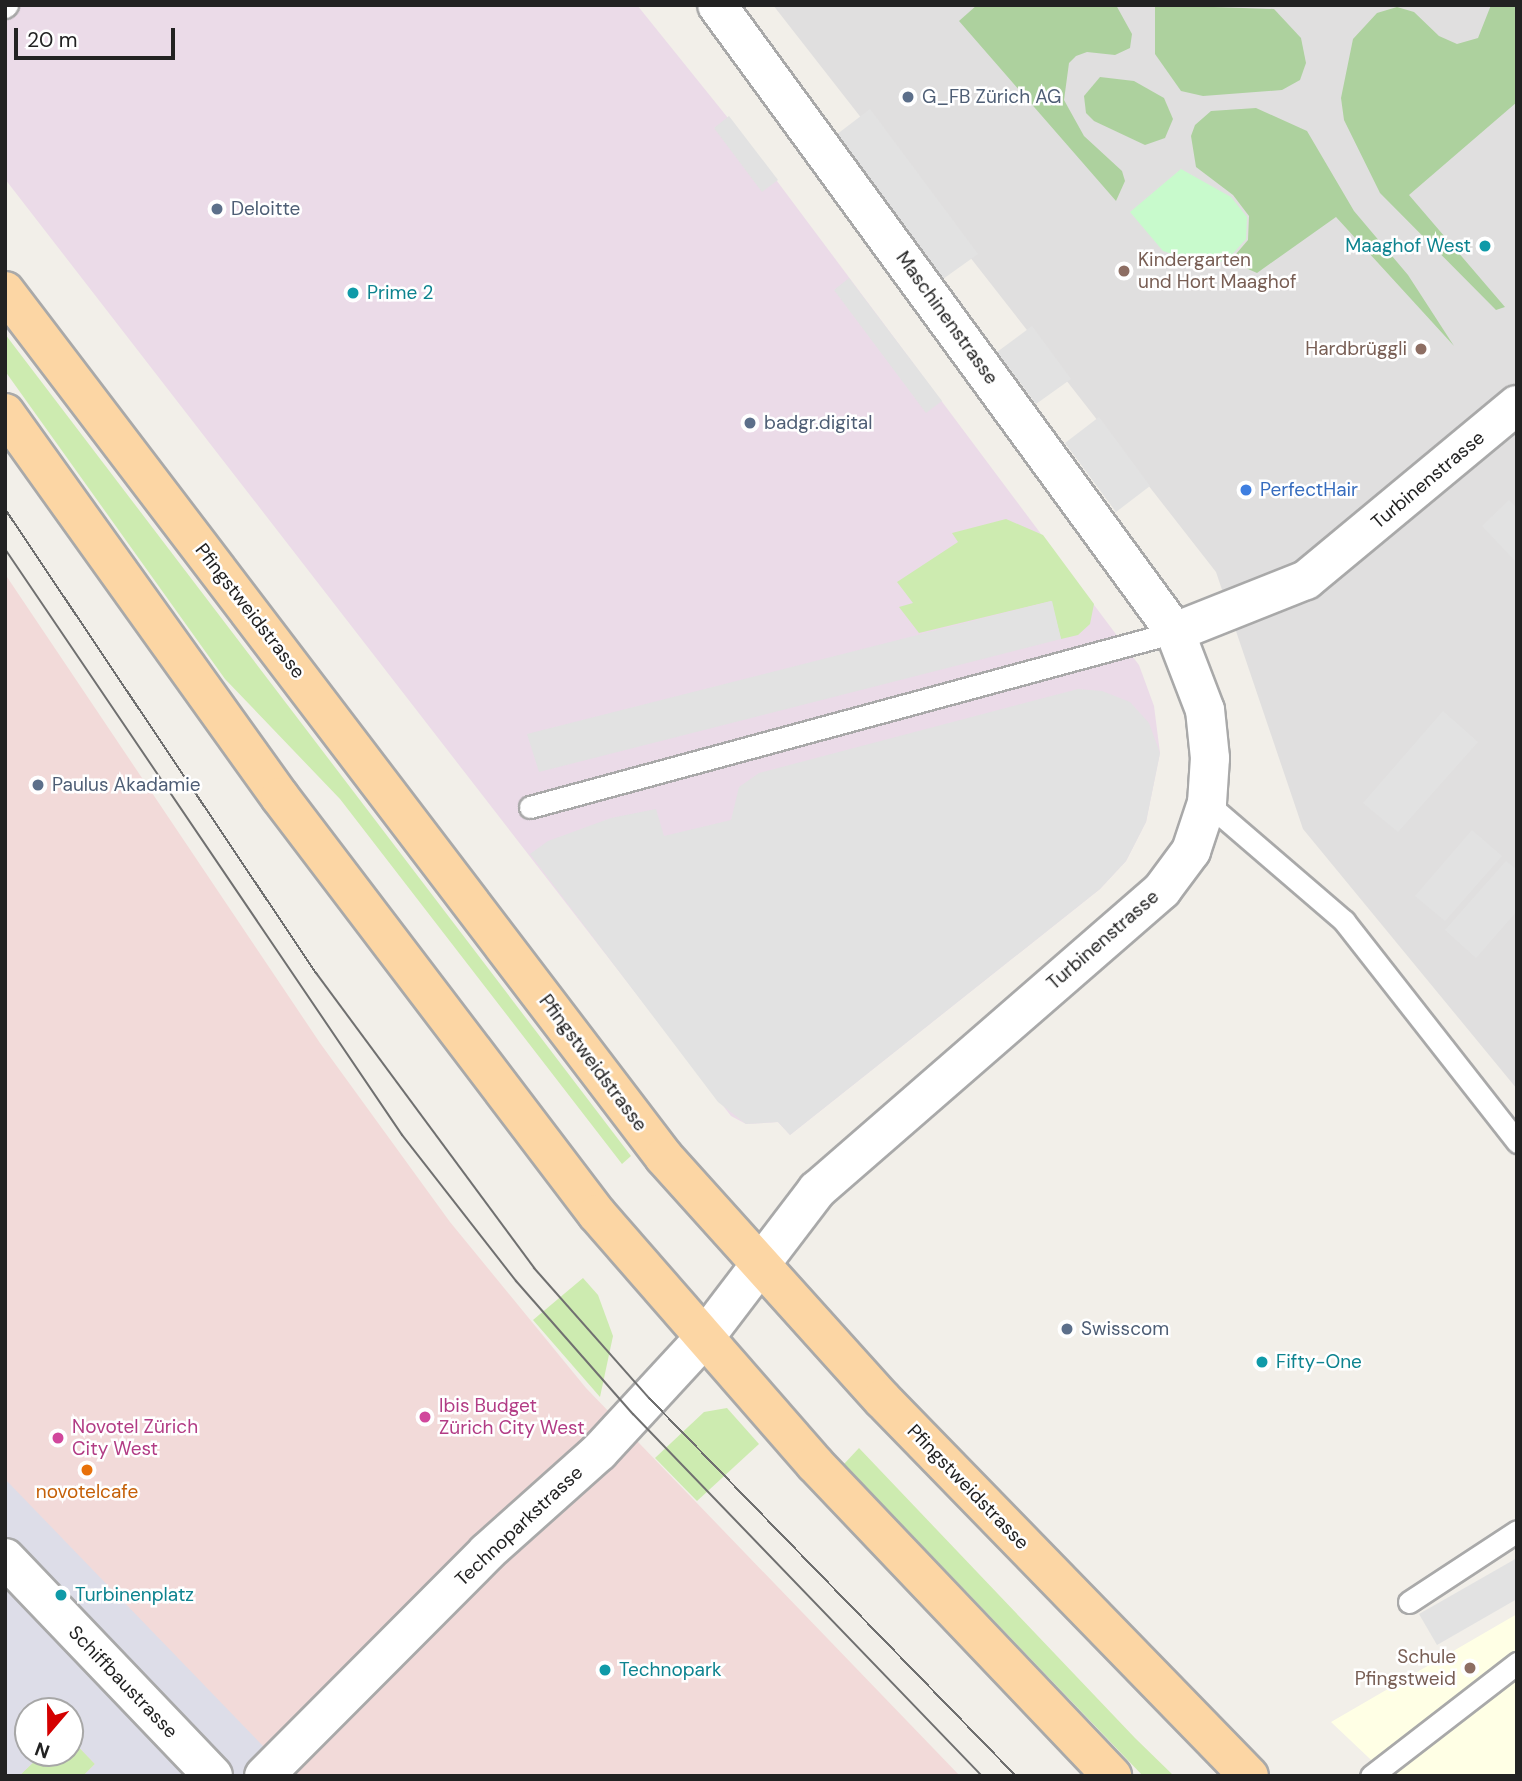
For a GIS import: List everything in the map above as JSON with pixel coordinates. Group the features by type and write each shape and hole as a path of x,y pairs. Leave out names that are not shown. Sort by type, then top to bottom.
{"main road":[{"name":"Pfingstweidstrasse","path":"5,291 664,1157 882,1399 1249,1776"},
{"path":"5,413 289,808 597,1214 815,1464 1112,1776"}],"street":[{"name":"Maschinenstrasse","path":"717,5 1175,632"},
{"name":"Turbinenstrasse","path":"761,1264 836,1172 1161,890 1191,851 1207,803 1210,758 1205,710 1175,632 1306,580 1517,405"},
{"name":"Technoparkstrasse","path":"264,1776 487,1552 598,1452 705,1337 761,1264"},
{"name":"Schiffbaustrasse","path":"5,1558 213,1776"}],"lane":[{"path":"530,807 1175,632"},
{"path":"1207,803 1344,921 1517,1142"},
{"path":"1409,1602 1517,1531"},
{"path":"1371,1776 1517,1663"}],"shaded area":[{"path":"5,5 637,5 753,149 1139,665 1154,706 1160,753 1146,822 1126,861 1100,889 790,1135 778,1122 746,1124 731,1116 5,179"},
{"path":"773,5 1517,5 1517,1089 1303,829 1216,572"},
{"path":"870,109 978,254 943,279 836,135"},
{"path":"729,116 778,180 762,192 714,128"},
{"path":"849,278 942,401 926,413 834,290"},
{"path":"1032,326 1071,379 1036,404 997,352"},
{"path":"1099,417 1150,486 1116,512 1065,443"},
{"path":"1509,500 1517,508 1517,563 1482,526"},
{"path":"5,574 320,1043 450,1222 586,1388 960,1776 5,1776"},
{"path":"1052,601 1061,639 539,772 527,734"},
{"path":"1078,689 1102,691 1130,702 1149,723 1160,753 1146,822 1126,861 1100,889 790,1135 778,1122 746,1124 718,1102 530,854 548,841 611,818 656,809 664,836 731,820 739,787 759,773"},
{"path":"1443,711 1478,742 1398,832 1363,803"},
{"path":"1472,830 1502,856 1445,921 1415,896"},
{"path":"1506,861 1517,870 1517,911 1476,958 1445,930"},
{"name":"Turbinenplatz","path":"5,1479 292,1776 83,1776 95,1764 84,1753 84,1697 14,1697 14,1767 28,1767 19,1776 5,1776"},
{"path":"1517,1558 1517,1599 1437,1645 1419,1614"},
{"name":"Schule Pfingstweid","path":"1517,1614 1517,1776 1388,1776 1331,1722"}],"green space":[{"path":"977,5 1116,5 1132,34 1130,48 1115,55 1087,52 1076,56 1069,63 1064,100 1084,136 1122,171 1125,181 1116,201 959,21"},
{"path":"1155,5 1274,9 1301,38 1306,63 1300,80 1282,90 1203,96 1181,91 1155,54"},
{"path":"1491,5 1517,5 1517,102 1409,195 1505,307 1496,310 1380,193 1344,120 1341,98 1353,39 1377,13 1397,7 1414,12 1439,36 1457,44 1478,38"},
{"path":"1100,77 1134,81 1164,98 1173,119 1165,138 1145,145 1094,121 1086,113 1084,96"},
{"path":"1256,108 1307,131 1354,211 1408,275 1454,346 1336,217 1257,273 1230,261 1248,240 1249,216 1233,195 1196,167 1191,136 1195,125 1211,111"},
{"path":"1181,169 1231,197 1247,217 1246,239 1228,259 1210,266 1163,251 1130,212"},
{"path":"5,334 631,1156 622,1164 340,799 225,679 5,371"},
{"path":"1006,519 1043,535 1094,604 1090,624 1078,635 1061,639 1051,601 919,633 899,607 913,603 897,582 958,542 952,533"},
{"path":"583,1278 598,1295 613,1336 600,1397 533,1320"},
{"path":"727,1408 759,1444 697,1501 655,1458 704,1412"},
{"path":"859,1448 1174,1776 1143,1776 844,1464"},
{"path":"84,1753 95,1764 83,1776 19,1776 28,1767 84,1767"}],"tram line":[{"path":"5,509 316,973 534,1268 649,1398 1016,1776"},
{"path":"5,549 402,1135 516,1281 633,1414 982,1776"}],"place":[{"name":"G_FB Zürich AG","path":"908,97"},
{"name":"Deloitte","path":"217,209"},
{"name":"Maaghof West","path":"1485,246"},
{"name":"Kindergarten und Hort Maaghof","path":"1124,271"},
{"name":"Prime 2","path":"353,293"},
{"name":"Hardbrüggli","path":"1421,349"},
{"name":"badgr.digital","path":"750,423"},
{"name":"PerfectHair","path":"1246,490"},
{"name":"Paulus Akadamie","path":"38,785"},
{"name":"Swisscom","path":"1067,1329"},
{"name":"Fifty-One","path":"1262,1362"},
{"name":"Ibis Budget Zürich City West","path":"425,1417"},
{"name":"Novotel Zürich City West","path":"58,1438"},
{"name":"novotelcafe","path":"87,1470"},
{"name":"Turbinenplatz","path":"61,1595"},
{"name":"Schule Pfingstweid","path":"1470,1668"},
{"name":"Technopark","path":"605,1670"}]}
